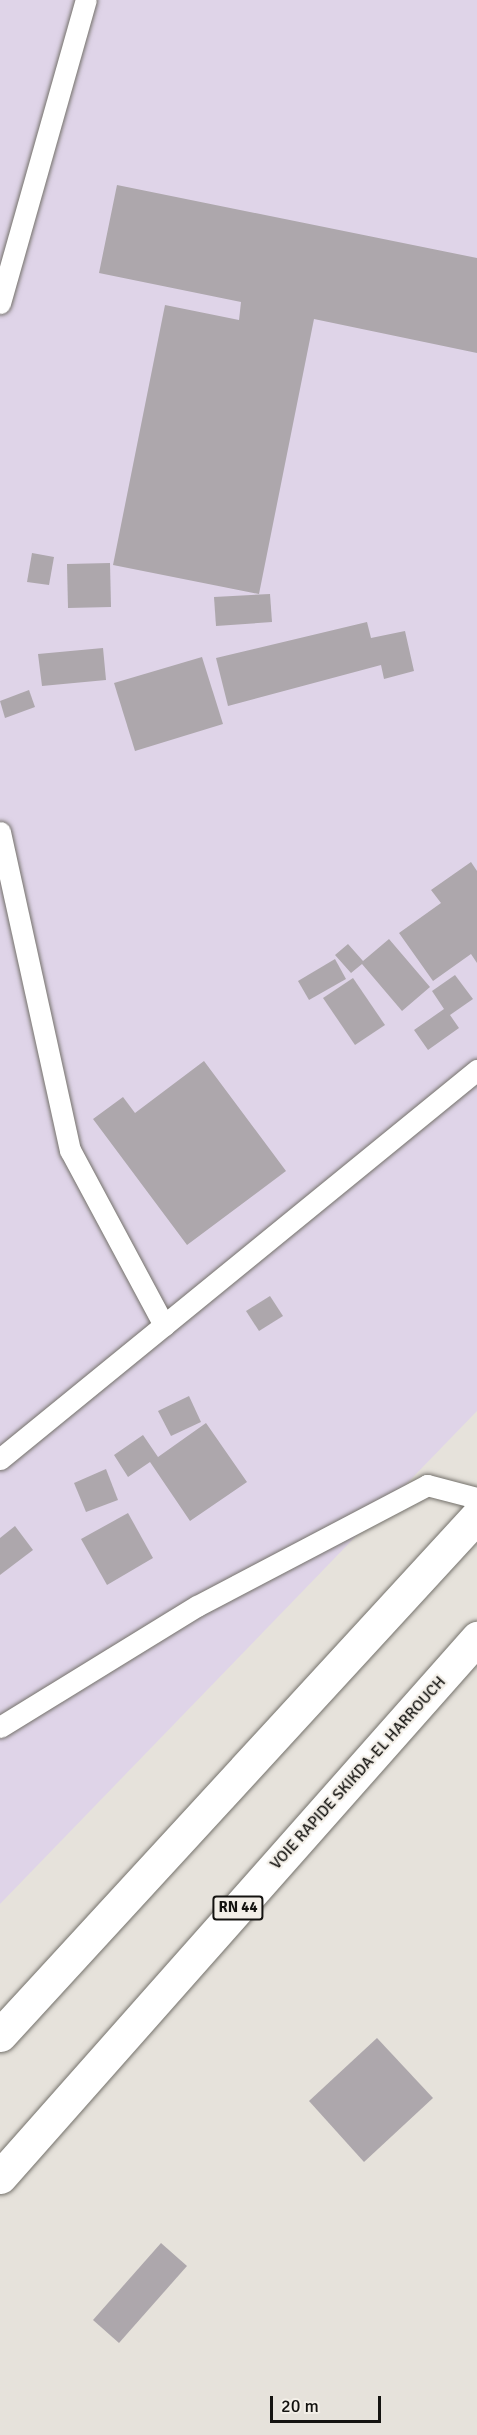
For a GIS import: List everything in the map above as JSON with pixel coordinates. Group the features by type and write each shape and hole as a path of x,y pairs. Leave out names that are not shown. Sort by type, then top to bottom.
{"highway":[{"path":"0,2035 477,1516"},
{"name":"VOIE RAPIDE SKIKDA-EL HARROUCH","path":"0,2177 477,1638"}],"lane":[{"path":"0,303 86,0"},
{"path":"0,832 70,1150 164,1326"},
{"path":"0,1459 477,1070"},
{"path":"0,1727 197,1606 427,1485 477,1497"}],"shaded area":[{"path":"0,0 477,0 477,1411 0,1904"}],"building":[{"path":"117,185 477,258 477,353 314,319 259,594 113,565 165,305 239,320 241,302 99,273"},
{"path":"32,553 54,557 49,585 27,582"},
{"path":"110,563 111,607 68,608 67,564"},
{"path":"270,594 272,622 216,626 214,597"},
{"path":"367,622 371,638 405,631 414,671 384,679 381,665 228,706 216,658"},
{"path":"103,648 106,680 42,686 38,654"},
{"path":"202,657 223,724 135,751 114,683"},
{"path":"29,690 35,707 5,718 0,701"},
{"path":"471,862 477,871 477,963 471,954 433,981 399,933 441,903 431,890"},
{"path":"389,939 430,987 402,1011 362,964 351,973 335,955 348,944 363,961"},
{"path":"335,959 346,979 309,1000 298,981"},
{"path":"455,975 473,999 450,1015 459,1028 428,1050 414,1030 444,1009 432,991"},
{"path":"353,978 385,1025 355,1045 323,998"},
{"path":"204,1061 286,1171 187,1245 93,1119 123,1097 135,1113"},
{"path":"270,1296 283,1316 259,1331 246,1311"},
{"path":"189,1396 201,1422 171,1436 158,1411"},
{"path":"206,1423 247,1482 190,1521 150,1462 128,1477 114,1455 143,1435 158,1457"},
{"path":"106,1469 118,1500 86,1512 74,1483"},
{"path":"128,1513 153,1558 107,1585 81,1539"},
{"path":"15,1526 33,1550 0,1575 0,1538"},
{"path":"377,2038 433,2098 364,2162 309,2101"},
{"path":"161,2243 187,2266 119,2343 93,2320"}]}
